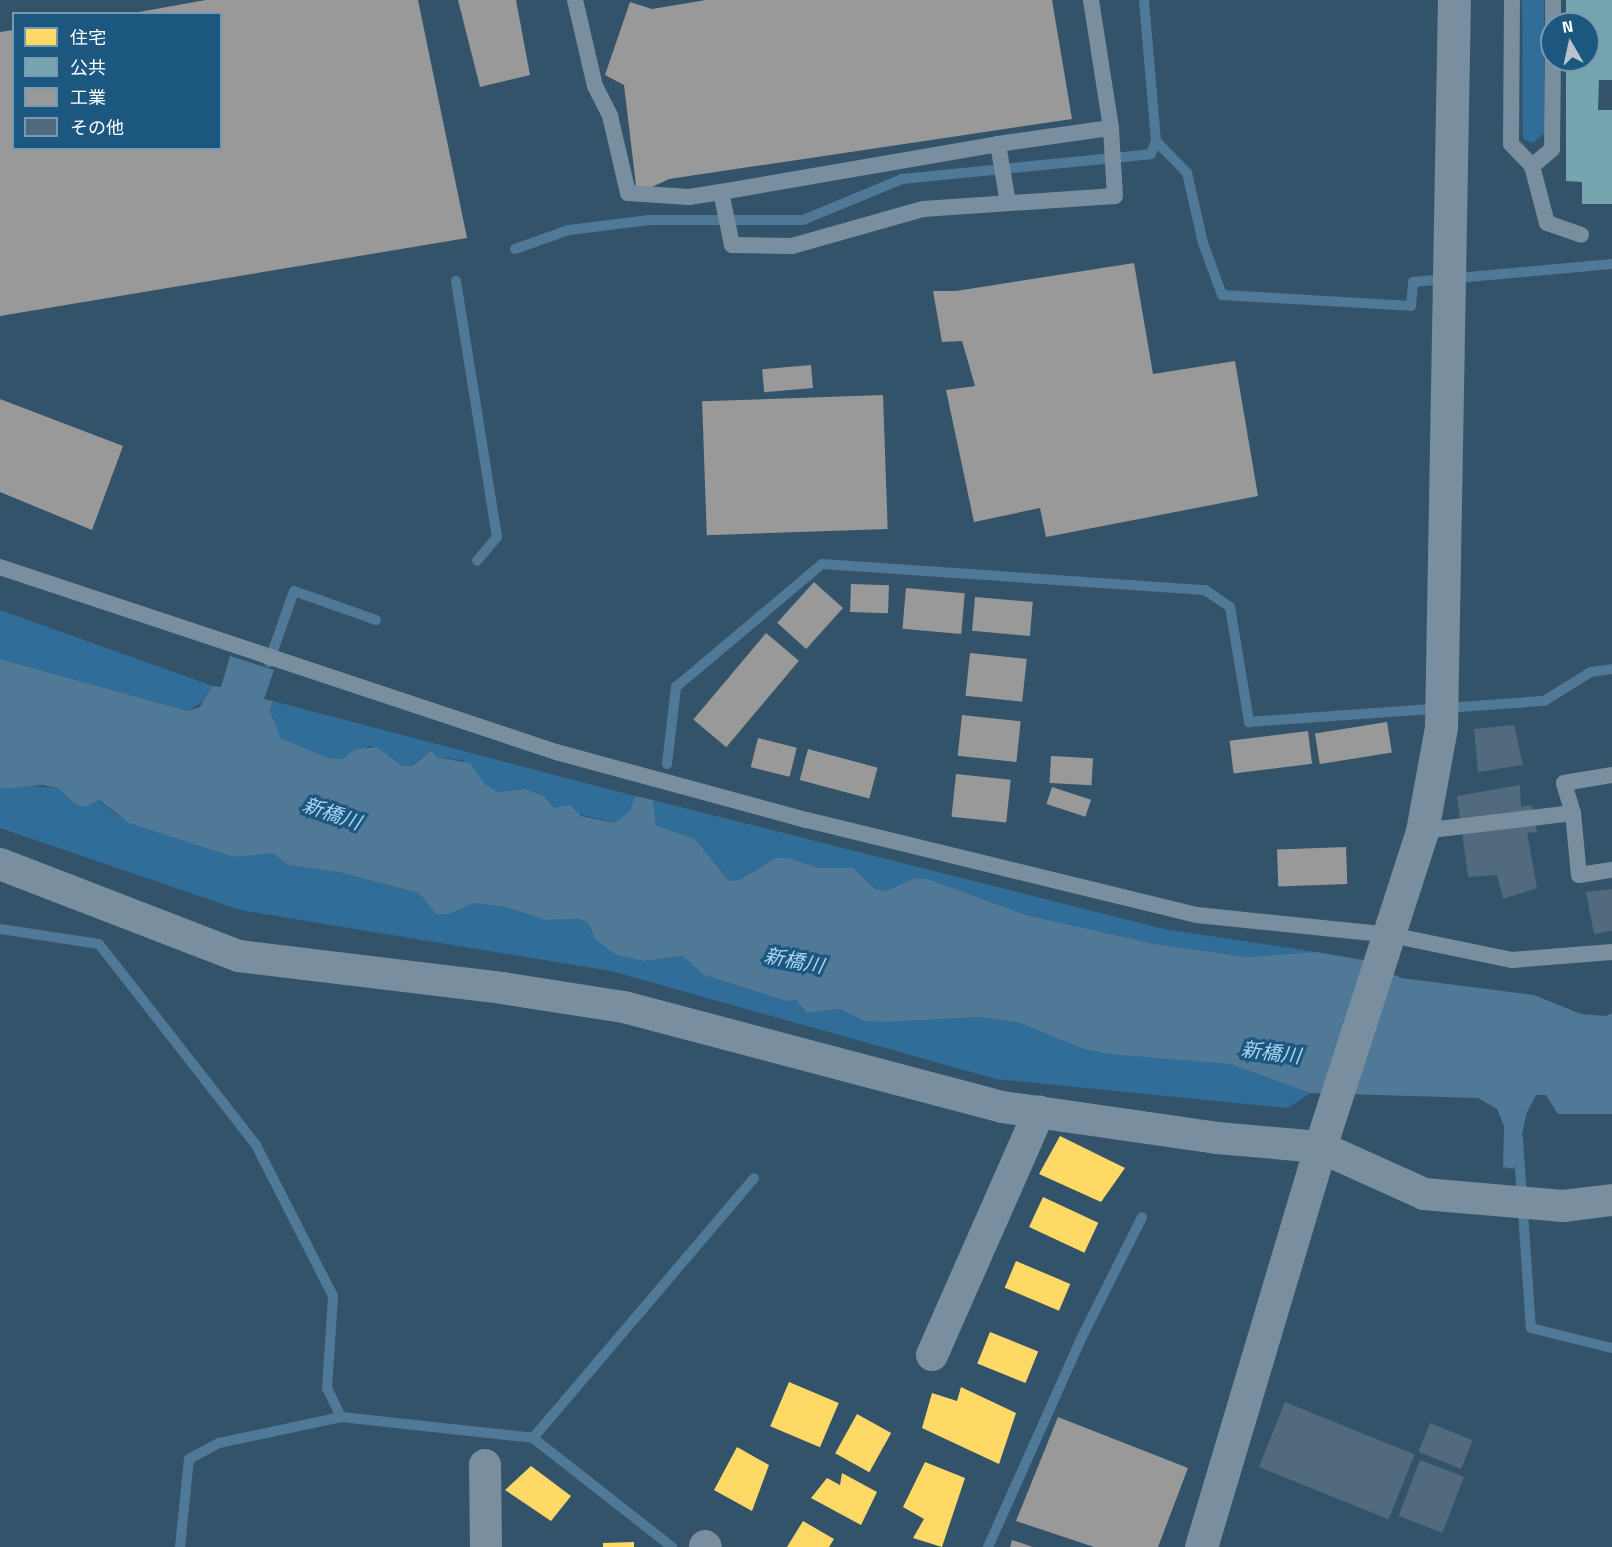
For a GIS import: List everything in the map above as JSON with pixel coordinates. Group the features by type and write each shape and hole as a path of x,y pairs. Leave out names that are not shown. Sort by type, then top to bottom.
{"street":[{"path":"1201,1547 1320,1147 1391,935 1422,831 1442,713 1454,0"},
{"path":"0,864 239,956 479,985 624,1007 1002,1107 1217,1138 1320,1147 1424,1194 1563,1206 1612,1200"},
{"path":"932,1355 1039,1112"},
{"path":"485,1465 486,1547"}],"lane":[{"path":"575,0 595,87 610,116 628,193 723,200 1111,128"},
{"path":"723,200 732,245 792,246 923,209 1114,196 1111,128 1091,0"},
{"path":"1512,0 1511,144 1533,166 1547,223 1581,235"},
{"path":"1533,166 1552,149 1553,72"},
{"path":"999,150 1008,203"},
{"path":"0,567 556,752 807,820 1197,915 1391,935 1512,960 1612,952"},
{"path":"1612,775 1564,783 1572,813 1579,875 1612,870"},
{"path":"1422,831 1572,813"}],"shaded area":[{"path":"1522,0 1544,0 1544,12 1540,12 1540,72 1545,72 1545,133 1533,143 1523,139"},
{"path":"0,610 213,686 209,698 188,711 0,659"},
{"path":"273,701 635,796 631,811 615,823 554,808 544,796 525,789 498,792 485,784 463,760 436,757 432,750 411,766 402,766 377,747 369,746 343,759 328,758 281,738 270,711"},
{"path":"21,785 58,788 74,803 98,800 117,815 234,857 273,852 288,865 338,872 419,893 437,914 449,914 473,903 506,907 546,920 579,919 588,923 595,939 644,961 684,956 704,975 785,1001 796,1000 807,1013 840,1009 864,1021 981,1017 1020,1023 1085,1049 1230,1064 1310,1093 1288,1108 996,1079 611,971 240,910 0,828 0,789"},
{"path":"653,800 1164,929 1316,952 1247,957 1155,944 1026,915 928,879 915,878 886,891 875,889 853,868 818,868 789,858 776,858 739,880 729,881 695,839 656,825"}],"water":[{"name":"新橋川","path":"230,656 274,670 264,699 273,701 270,711 281,738 328,758 343,759 356,749 377,747 402,766 412,766 432,750 436,757 470,763 485,784 498,792 525,789 544,796 554,808 570,805 581,816 615,823 630,811 635,796 653,800 656,825 695,839 729,881 739,880 776,858 789,858 818,868 853,868 875,889 886,891 915,878 928,879 1026,915 1155,944 1247,957 1316,952 1363,960 1401,978 1534,995 1581,1014 1606,1016 1612,1013 1612,1114 1558,1114 1546,1095 1536,1095 1527,1112 1514,1169 1503,1167 1504,1126 1497,1109 1478,1098 1310,1093 1230,1064 1110,1054 1084,1049 1020,1023 981,1017 887,1022 864,1021 840,1009 807,1013 796,1000 786,1001 704,975 683,956 644,961 616,955 595,939 588,923 579,919 546,920 506,907 474,903 449,914 436,914 419,893 338,872 288,865 273,853 234,857 129,823 99,800 85,807 74,803 58,788 42,785 0,789 0,659 188,711 200,707 213,686 221,687"}],"building: 住宅":[{"path":"1060,1136 1125,1168 1101,1202 1039,1174"},
{"path":"1043,1197 1098,1223 1084,1253 1029,1227"},
{"path":"1016,1261 1070,1284 1059,1311 1005,1288"},
{"path":"990,1332 1038,1351 1025,1383 977,1364"},
{"path":"789,1382 839,1403 820,1447 770,1426"},
{"path":"961,1387 1016,1413 999,1464 922,1428 932,1393 957,1401"},
{"path":"857,1414 891,1433 869,1472 835,1453"},
{"path":"737,1447 769,1465 752,1511 714,1490"},
{"path":"925,1462 965,1478 942,1547 913,1538 924,1519 903,1507"},
{"path":"531,1466 571,1496 551,1521 505,1490"},
{"path":"842,1473 877,1492 861,1525 811,1498 827,1478 840,1485"},
{"path":"803,1521 834,1539 829,1547 787,1547"},
{"path":"634,1542 634,1547 603,1547 603,1543"}],"building: 公共":[{"path":"1566,0 1612,0 1612,80 1599,80 1598,110 1612,110 1612,204 1582,204 1582,182 1566,181 1566,72 1600,72 1600,12 1566,12"}],"building: 工業":[{"path":"206,0 418,0 467,238 0,316 0,32 12,30 12,150 222,150 222,12 139,12"},
{"path":"458,0 516,0 530,75 480,87"},
{"path":"706,0 1052,0 1072,119 669,179 637,194 624,85 605,75 630,2 652,9"},
{"path":"1134,263 1153,374 1235,361 1258,496 1046,537 1040,508 974,522 946,390 975,386 962,341 942,342 933,291 956,291"},
{"path":"811,365 813,388 764,392 762,369"},
{"path":"883,395 888,529 707,535 702,401"},
{"path":"0,399 123,446 92,530 0,492"},
{"path":"814,582 843,608 806,649 777,623"},
{"path":"851,584 889,585 888,613 850,612"},
{"path":"906,588 965,593 961,634 902,629"},
{"path":"975,597 1033,602 1030,636 972,631"},
{"path":"766,633 799,661 726,747 693,720"},
{"path":"970,653 1027,659 1022,702 966,696"},
{"path":"962,715 1021,721 1016,762 958,756"},
{"path":"1387,722 1392,753 1320,764 1315,733"},
{"path":"1308,731 1312,764 1234,773 1230,741"},
{"path":"758,738 797,748 790,777 751,767"},
{"path":"808,749 878,768 869,799 800,780"},
{"path":"1051,756 1093,758 1092,785 1050,783"},
{"path":"956,774 1011,780 1006,823 952,817"},
{"path":"1052,787 1091,800 1085,817 1046,804"},
{"path":"1346,847 1347,884 1278,886 1277,849"},
{"path":"1058,1417 1188,1468 1158,1547 1094,1547 1016,1521"},
{"path":"1012,1540 1033,1547 1010,1547"}],"building: その他":[{"path":"1514,725 1523,765 1478,772 1474,729"},
{"path":"1520,785 1521,807 1532,805 1537,832 1527,833 1537,888 1503,899 1497,875 1468,877 1457,796"},
{"path":"1612,889 1612,931 1594,934 1586,892"},
{"path":"1285,1402 1415,1454 1389,1519 1259,1467"},
{"path":"1430,1423 1473,1440 1461,1469 1418,1452"},
{"path":"1420,1460 1464,1477 1442,1533 1398,1516"}],"waterway":[{"path":"515,249 569,230 649,220 803,220 902,179 1151,154 1156,141 1144,0"},
{"path":"1156,141 1187,173 1203,243 1222,295 1411,306 1413,282 1612,264"},
{"path":"456,281 497,537 477,561"},
{"path":"667,764 676,687 822,564 1205,590 1230,607 1249,722 1544,701 1591,672 1612,669"},
{"path":"269,662 294,591 376,620"},
{"path":"0,929 99,944 256,1145 333,1296 327,1388 341,1417 533,1438 672,1547"},
{"path":"1518,1139 1531,1328 1612,1348"},
{"path":"533,1438 754,1178"},
{"path":"988,1547 1082,1337 1142,1217"},
{"path":"180,1547 189,1459 219,1443 341,1417"}]}
